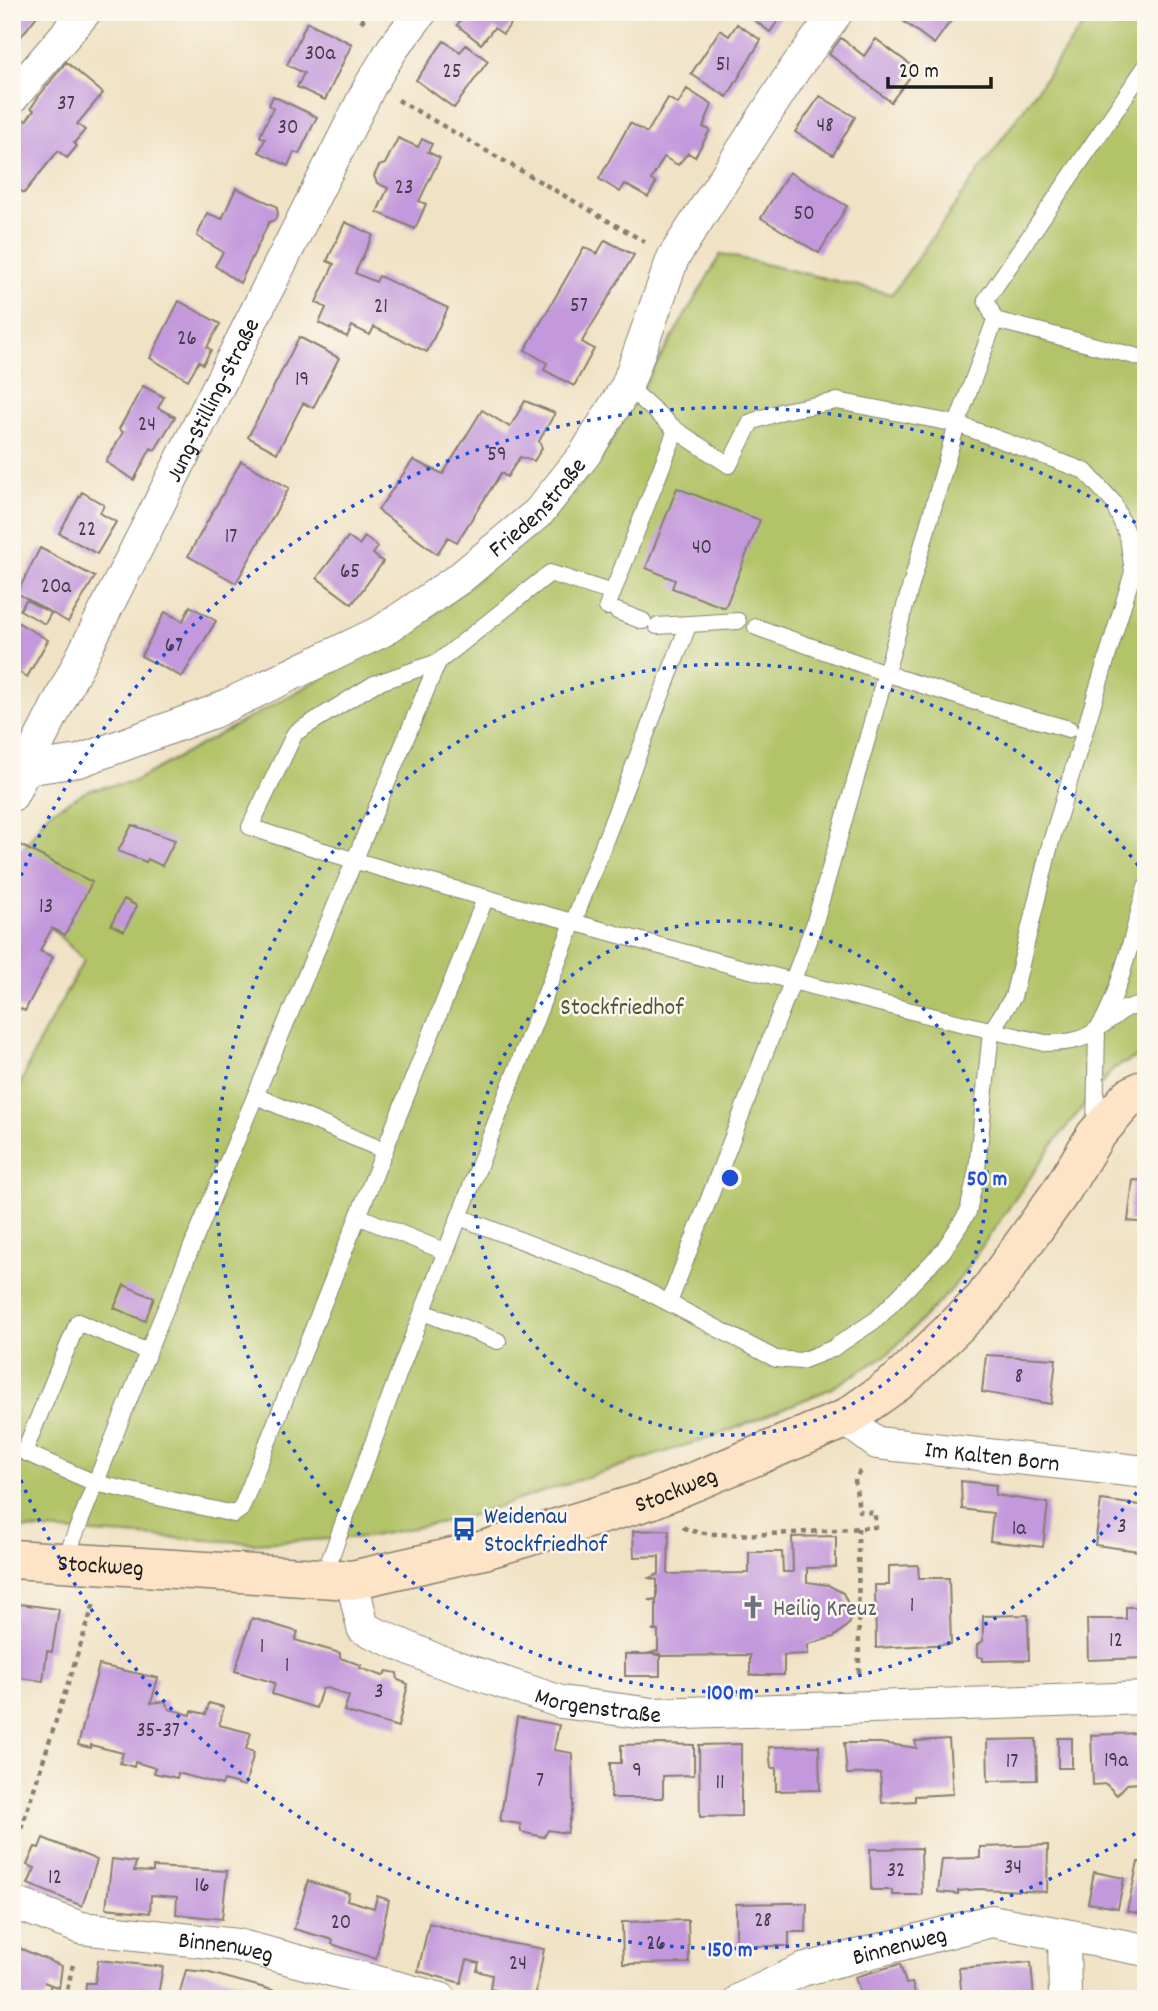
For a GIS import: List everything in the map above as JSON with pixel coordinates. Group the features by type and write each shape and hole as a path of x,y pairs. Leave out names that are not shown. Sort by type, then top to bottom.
{"street":[{"path":"12,98 85,12"},
{"name":"Jung-Stilling-Straße","path":"19,782 371,84 393,47 421,12"},
{"name":"Friedenstraße","path":"19,782 212,712 382,631 460,578 538,512 585,454 627,386 673,258 794,70 837,12"},
{"name":"Stockweg","path":"12,1559 337,1579 484,1550 582,1523 649,1500 845,1419 898,1381 983,1300 1062,1190 1095,1136 1129,1097 1146,1088"},
{"name":"Im Kalten Born","path":"845,1419 877,1443 1146,1472"},
{"name":"Morgenstraße","path":"337,1579 363,1628 436,1660 561,1702 653,1714 1146,1698"},
{"name":"Binnenweg","path":"12,1902 81,1928 237,1945 441,1999"},
{"name":"Binnenweg","path":"741,1999 802,1969 991,1921 1146,1950"},
{"path":"1064,1936 1065,1999"}],"lane":[{"path":"669,1303 814,925 895,677 957,424 995,320 986,300 1146,66"},
{"path":"995,320 1146,359"},
{"path":"459,1217 625,1280 776,1359 801,1361 832,1349 877,1319 943,1251 968,1212 977,1169 991,1031 1013,997 1050,845 1140,574 1113,502 1085,471 957,424 837,401 783,411 751,422 729,465 676,430 627,386"},
{"path":"612,604 676,430"},
{"path":"738,621 688,626 650,624 550,573 438,663 374,684 295,733 250,827 355,863 792,982 1045,1043 1067,1042 1097,1029 1126,1008 1146,1005"},
{"path":"337,1579 422,1312 688,626"},
{"path":"757,627 895,677 1069,729"},
{"path":"64,1562 148,1352 438,663"},
{"path":"1095,1136 1097,1029 1109,1008 1146,887"},
{"path":"148,1352 78,1322 24,1452 95,1483 234,1514 242,1509 485,898"},
{"path":"256,1096 385,1151"},
{"path":"360,1217 446,1252"},
{"path":"422,1312 498,1341"}],"path":[{"path":"371,84 673,258"},
{"path":"649,1500 688,1531 725,1535 875,1527 875,1513 859,1511 855,1480"},
{"path":"827,1708 859,1676 858,1528"},
{"path":"12,1857 106,1566"},
{"path":"65,1999 72,1970"}],"green space":[{"name":"Stockfriedhof","path":"1092,12 1146,12 1146,1053 1114,1068 1057,1139 952,1289 888,1354 830,1389 729,1431 463,1518 367,1537 256,1543 12,1528 12,1104 38,1044 84,960 12,890 12,865 48,813 89,790 135,781 432,617 550,519 598,464 721,254 892,294"}],"building":[{"path":"12,12 40,12 12,48"},
{"path":"467,12 520,12 503,34 494,28 481,44 457,25"},
{"path":"744,12 784,12 770,32"},
{"path":"957,12 934,44 894,14"},
{"path":"307,22 352,44 325,100 297,87 304,73 287,65"},
{"path":"737,24 761,40 727,97 691,74 720,30 729,36"},
{"path":"841,38 864,56 876,39 916,69 891,102 829,54"},
{"path":"444,41 460,52 466,45 488,61 454,108 416,80"},
{"path":"66,62 103,93 77,124 85,130 74,143 77,146 67,158 58,151 24,193 12,184 12,129 21,118 26,121 39,96"},
{"path":"687,89 712,105 703,127 710,130 695,157 688,153 678,165 664,157 651,180 656,183 648,197 625,184 620,192 599,179 630,123 647,133 668,98 678,104"},
{"path":"273,96 317,117 299,154 294,152 288,166 259,152 265,139 260,136 273,108 269,105"},
{"path":"820,96 855,117 833,155 795,132"},
{"path":"398,138 418,147 422,139 432,144 428,152 440,158 419,201 426,204 415,229 377,212 388,188 377,183 374,176 379,166 385,164"},
{"path":"789,172 847,206 819,253 761,218"},
{"path":"236,188 276,206 278,213 275,220 269,222 240,283 215,266 223,252 197,236 207,213 222,219"},
{"path":"345,222 373,235 355,273 376,282 379,276 448,308 427,352 374,327 370,335 352,326 347,337 319,323 326,308 316,302 334,264 327,261"},
{"path":"605,240 634,255 582,342 594,349 574,386 544,370 547,363 525,350 584,247 597,254"},
{"path":"179,301 220,324 207,347 211,350 203,364 199,361 188,380 150,358"},
{"path":"299,337 339,358 313,408 303,403 277,453 248,437"},
{"path":"143,386 164,397 158,408 175,417 155,450 151,448 134,480 106,462 123,432 119,429"},
{"path":"525,401 555,413 539,441 542,448 534,461 520,457 507,477 501,473 457,542 448,537 437,554 378,510 413,460 443,474 482,410 510,427"},
{"path":"241,461 289,488 236,583 188,556"},
{"path":"677,488 760,520 725,608 672,588 675,580 646,568"},
{"path":"82,492 104,505 100,513 116,522 97,554 59,533"},
{"path":"348,537 359,545 365,537 378,547 373,554 383,562 352,604 317,578"},
{"path":"40,548 95,577 68,622 17,593"},
{"path":"26,600 51,613 45,624 20,610"},
{"path":"190,606 216,621 182,677 141,656 165,612 183,621"},
{"path":"12,619 48,640 27,677 14,669 12,672"},
{"path":"132,825 175,840 162,866 148,859 146,862 118,851"},
{"path":"20,845 92,882 65,935 52,928 40,951 53,957 25,1011 12,1005 12,859"},
{"path":"124,899 137,906 124,931 111,925"},
{"path":"1133,1180 1146,1181 1146,1223 1128,1221"},
{"path":"124,1285 154,1298 145,1321 114,1308"},
{"path":"986,1355 1056,1359 1051,1404 982,1392"},
{"path":"961,1481 996,1485 995,1495 1048,1503 1043,1547 990,1541 993,1513 962,1509"},
{"path":"1101,1500 1146,1506 1146,1552 1095,1545"},
{"name":"Heilig Kreuz","path":"669,1530 668,1574 749,1573 749,1552 782,1552 783,1572 793,1572 792,1537 836,1536 836,1567 807,1568 807,1582 828,1585 843,1593 852,1612 850,1623 834,1637 808,1644 808,1654 784,1655 784,1675 750,1675 750,1655 661,1656 650,1653 658,1651 658,1631 652,1631 656,1629 656,1601 649,1600 657,1599 657,1580 649,1578 659,1574 659,1556 634,1557 633,1531"},
{"path":"918,1565 919,1578 949,1578 951,1644 876,1648 875,1585 889,1585 889,1566"},
{"path":"12,1603 59,1609 52,1652 47,1651 43,1681 12,1677"},
{"path":"1126,1607 1146,1607 1146,1658 1088,1660 1087,1619 1126,1619"},
{"path":"1028,1615 1029,1660 983,1661 983,1658 977,1656 977,1645 983,1641 983,1616"},
{"path":"252,1618 298,1632 295,1640 340,1653 340,1658 361,1665 360,1668 383,1676 387,1671 397,1673 398,1680 408,1684 398,1727 344,1711 349,1696 328,1688 322,1689 316,1708 272,1694 275,1683 235,1671"},
{"path":"625,1654 660,1654 660,1676 625,1676"},
{"path":"99,1665 158,1678 151,1703 165,1701 169,1709 191,1715 192,1711 206,1714 209,1703 224,1707 219,1725 251,1733 246,1749 254,1752 245,1786 224,1780 222,1785 178,1773 177,1778 154,1773 155,1768 135,1762 134,1767 120,1763 123,1753 91,1745 91,1748 78,1745"},
{"path":"517,1717 559,1725 554,1750 572,1753 573,1806 567,1833 548,1830 544,1837 521,1832 520,1824 500,1821"},
{"path":"1138,1733 1140,1783 1127,1784 1117,1795 1106,1784 1093,1785 1091,1735"},
{"path":"1058,1738 1072,1738 1072,1768 1058,1768"},
{"path":"949,1739 953,1794 915,1796 915,1801 882,1803 880,1773 847,1774 844,1743 880,1743 917,1748 915,1741"},
{"path":"1036,1739 1037,1780 988,1781 987,1740"},
{"path":"741,1744 741,1816 700,1817 699,1745"},
{"path":"621,1745 694,1745 694,1775 663,1776 663,1798 611,1798 610,1763 621,1763"},
{"path":"819,1746 820,1790 776,1791 776,1768 771,1768 769,1747"},
{"path":"43,1838 97,1860 82,1906 28,1884 35,1868 27,1865 35,1847 39,1848"},
{"path":"1048,1845 1047,1892 979,1889 958,1891 958,1894 938,1892 942,1859 980,1858 980,1847"},
{"path":"921,1848 922,1895 892,1895 892,1890 871,1890 870,1849"},
{"path":"112,1859 136,1862 134,1871 153,1872 153,1867 227,1871 222,1919 176,1914 177,1897 151,1895 150,1913 106,1908"},
{"path":"1138,1862 1146,1863 1146,1915 1127,1911"},
{"path":"1094,1872 1124,1878 1118,1908 1088,1903"},
{"path":"308,1881 349,1893 347,1900 374,1908 377,1896 389,1900 376,1959 332,1944 333,1940 294,1929"},
{"path":"807,1903 806,1932 789,1932 789,1946 736,1946 736,1904"},
{"path":"688,1920 689,1963 623,1964 622,1922"},
{"path":"429,1923 486,1939 544,1949 535,1997 490,1989 492,1975 477,1971 479,1963 467,1960 461,1983 418,1971"},
{"path":"12,1945 62,1966 59,1988 44,1982 51,1985 45,1999 12,1999"},
{"path":"98,1960 163,1967 158,1995 141,1991 138,1999 85,1999 86,1983 95,1983"},
{"path":"1031,1962 1034,1999 962,1999 959,1968"},
{"path":"900,1964 906,1984 912,1983 917,1999 862,1999 855,1977"},
{"path":"186,1970 206,1972 287,1994 286,1999 178,1999"}],"place":[{"name":"Weidenau Stockfriedhof","path":"464,1529"},
{"name":"Heilig Kreuz","path":"753,1607"}]}
